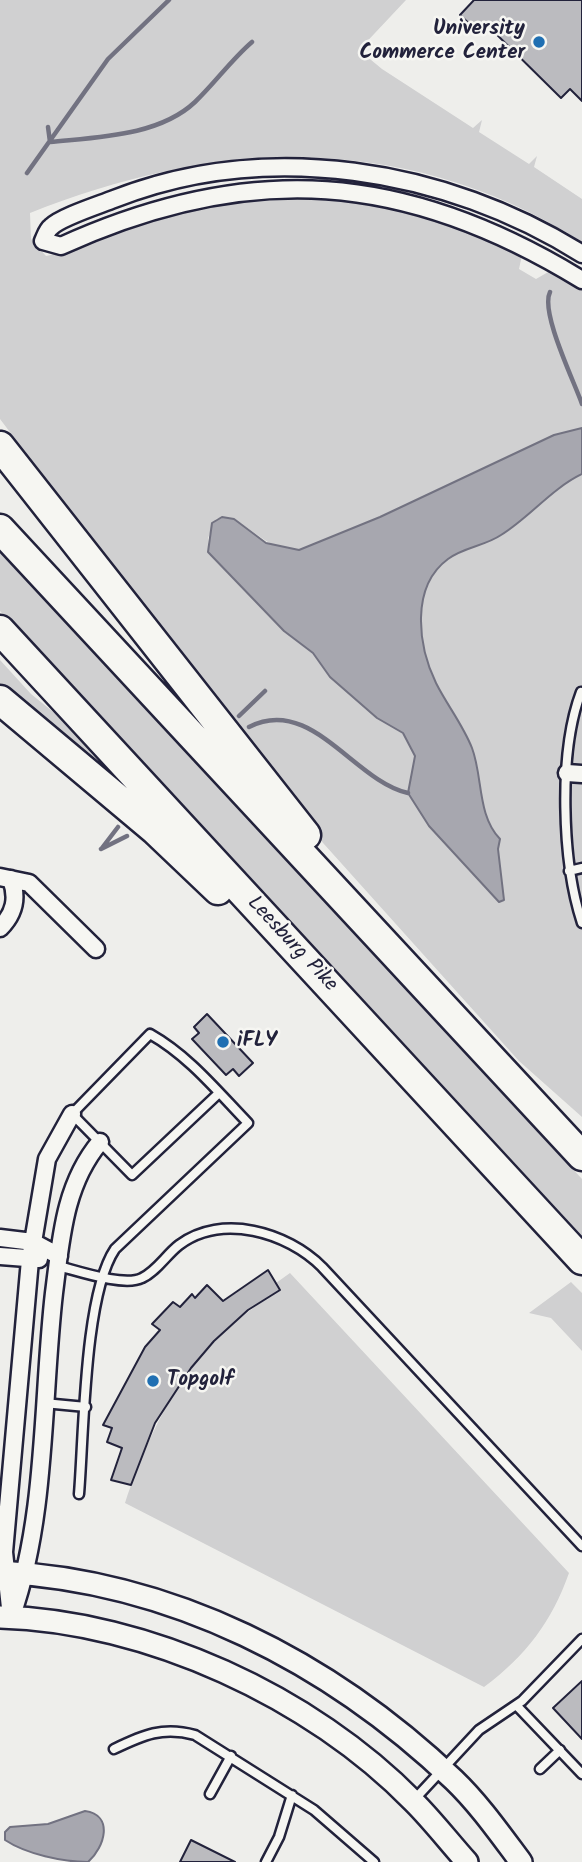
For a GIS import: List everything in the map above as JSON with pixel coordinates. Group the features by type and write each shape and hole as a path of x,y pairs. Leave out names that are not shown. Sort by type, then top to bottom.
{"highway":[{"path":"0,446 333,868 486,1053"},
{"path":"0,529 582,1156"},
{"name":"Leesburg Pike","path":"0,630 582,1260"},
{"path":"0,700 155,830 450,1117"}],"main road":[{"path":"2,1573 134,1595 239,1631 331,1681 443,1771 483,1813 521,1862"},
{"path":"5,1617 113,1634 182,1656 239,1679 335,1736 413,1801 467,1862"}],"street":[{"path":"582,254 506,213 435,187 371,173 305,168 207,175 134,191 51,226 43,241 61,246 125,218 203,197 269,190 335,190 400,200 464,219 526,247 582,280"},
{"path":"0,928 7,921 17,897 6,878"},
{"path":"6,878 29,883 37,889 96,948"},
{"path":"5,1617 2,1573 30,1260 47,1159 72,1114"},
{"path":"5,1617 26,1575 59,1261 73,1185 100,1142"},
{"path":"0,1238 33,1242 59,1261"},
{"path":"0,1256 59,1261"},
{"path":"16,1400 44,1403"}],"lane":[{"path":"581,692 569,870 582,923"},
{"path":"569,870 582,868"},
{"path":"79,1494 94,1313 102,1276 115,1249 248,1123 219,1093 172,1046 150,1034 72,1114 132,1175 219,1093"},
{"path":"59,1261 129,1282 143,1278 179,1245 204,1233 250,1231 293,1244 314,1260 582,1546"},
{"path":"44,1403 86,1407"},
{"path":"413,1801 479,1730 517,1706 582,1639"},
{"path":"517,1706 582,1774"},
{"path":"114,1749 144,1735 176,1730 195,1735 292,1795 374,1862"},
{"path":"540,1769 560,1750"},
{"path":"211,1794 231,1756"},
{"path":"266,1862 279,1837 292,1795"}],"shaded area":[{"path":"0,0 406,0 359,50 382,69 473,128 482,120 479,132 529,164 537,156 534,167 582,199 582,242 516,206 448,180 380,164 311,158 241,160 171,170 101,188 30,213 31,239 46,256 70,251 155,215 257,195 359,199 449,220 522,255 519,269 536,279 550,271 582,288 582,428 554,435 405,506 306,549 287,550 275,546 245,526 226,518 216,519 208,538 209,552 284,631 313,653 330,677 377,718 403,733 415,756 411,776 414,802 429,826 499,902 504,900 498,849 500,839 487,819 472,748 430,668 422,634 423,601 436,571 448,559 501,535 560,487 582,474 582,1117 519,1061 297,814 51,498 28,456 0,419"},
{"path":"582,428 582,474 560,487 501,535 448,559 436,571 423,601 422,635 430,668 472,748 487,819 500,839 498,849 504,900 499,902 429,826 408,793 415,756 403,733 377,718 330,677 313,653 284,631 208,552 212,523 222,517 234,519 266,543 299,550 380,517 554,435"},
{"path":"0,552 582,1179 582,1238 0,611"},
{"path":"0,660 31,694 73,728 174,834 0,689"},
{"name":"Topgolf","path":"290,1273 569,1573 554,1607 536,1636 513,1663 484,1687 125,1503 151,1438 182,1381 224,1333 280,1290 276,1283"},
{"path":"571,1282 582,1293 582,1351 551,1318 529,1313"},
{"path":"85,1811 100,1819 104,1832 99,1848 88,1862 45,1856 5,1840 5,1832 10,1827 48,1824"}],"building":[{"name":"University Commerce Center","path":"474,0 582,0 582,101 570,89 561,98 484,22 476,30 460,15"},
{"path":"207,1014 253,1063 239,1076 233,1069 226,1075 192,1039 199,1033 194,1027"},
{"name":"Topgolf","path":"268,1270 280,1290 248,1310 214,1341 191,1368 155,1423 131,1485 111,1480 122,1448 107,1442 112,1428 103,1425 145,1347 160,1330 152,1324 173,1302 180,1307 192,1294 195,1298 207,1285 223,1301"},
{"path":"582,1681 582,1739 553,1708"},
{"path":"191,1840 235,1862 180,1862"}],"waterway":[{"path":"27,173 108,59 169,0"},
{"path":"48,127 50,142 127,133 164,122 195,102 252,42"},
{"path":"550,292 548,302 554,330 582,404"},
{"path":"239,716 265,691"},
{"path":"249,727 271,720 292,722 332,744 388,785 408,793"},
{"path":"102,848 118,827"},
{"path":"101,849 127,836"}],"place":[{"name":"University Commerce Center","path":"539,42"},
{"name":"iFLY","path":"223,1042"},
{"name":"Topgolf","path":"153,1381"}]}
